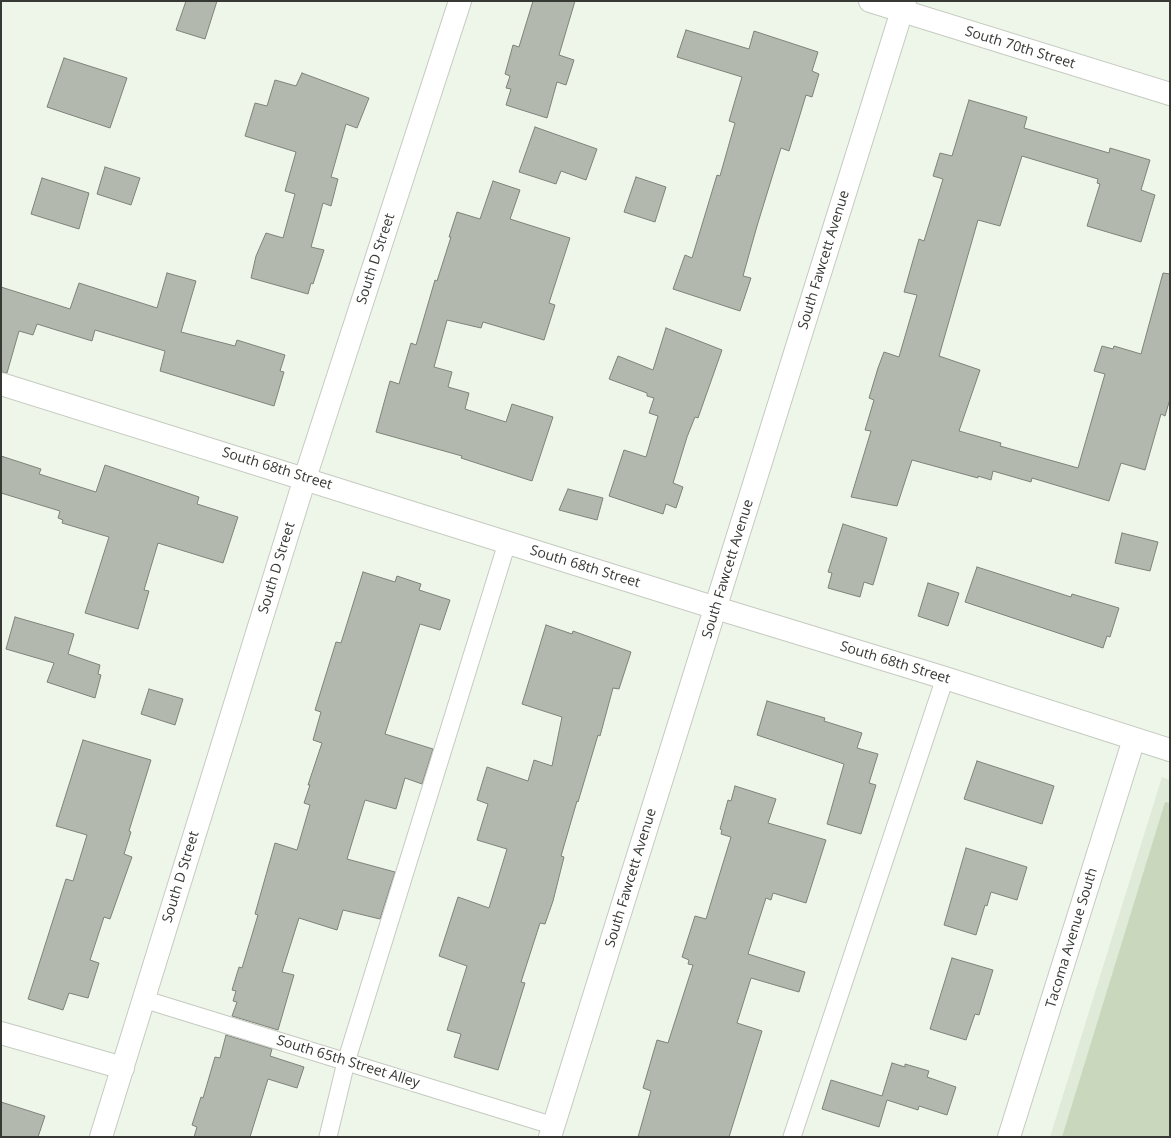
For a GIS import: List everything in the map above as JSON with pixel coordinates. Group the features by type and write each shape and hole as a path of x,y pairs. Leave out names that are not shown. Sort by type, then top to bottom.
{"street":[{"name":"South D Street","path":"101,1137 305,478 460,1"},
{"name":"South 70th Street","path":"870,1 903,6 1170,94"},
{"name":"South Fawcett Avenue","path":"552,1131 903,6"},
{"name":"South 68th Street","path":"1,384 305,478 507,543 945,678 1170,750"},
{"name":"Tacoma Avenue South","path":"1010,1137 1134,739"},
{"path":"1,1033 123,1068"}],"lane":[{"path":"328,1137 346,1062 507,543"},
{"path":"792,1137 945,678"},
{"name":"South 65th Street Alley","path":"143,999 346,1062 552,1131"}],"shaded area":[{"path":"1162,777 1170,780 1170,1137 1050,1137"},
{"path":"1165,802 1170,803 1170,1137 1062,1137"}],"building":[{"path":"186,1 217,1 205,39 176,30"},
{"path":"533,1 575,1 559,55 574,60 566,85 557,82 547,118 506,105 511,89 506,88 510,76 505,74 513,45 519,47"},
{"path":"686,30 749,49 754,31 818,52 812,71 819,74 812,97 806,95 789,151 781,148 757,226 743,276 751,278 740,311 673,289 685,255 692,258 717,175 720,176 735,123 729,121 742,77 677,57"},
{"path":"64,58 127,78 110,128 47,107"},
{"path":"302,73 369,98 357,128 346,124 331,177 338,179 331,206 323,203 311,247 324,250 313,284 311,283 308,294 251,278 256,256 266,233 283,238 295,194 285,191 296,152 245,136 255,103 267,106 275,80 296,86"},
{"path":"969,100 1027,117 1024,128 1109,153 1110,148 1150,160 1141,190 1155,195 1141,242 1087,226 1100,184 1097,183 1098,179 1022,156 1000,226 978,220 939,356 980,370 959,431 1001,443 1000,446 1078,468 1105,374 1094,371 1102,346 1113,349 1114,346 1141,354 1163,273 1170,274 1170,399 1165,416 1161,414 1145,470 1121,463 1109,501 1032,478 1031,482 993,471 991,480 978,476 978,478 912,460 897,506 851,497 871,431 865,430 874,400 869,398 878,368 884,352 899,357 917,295 904,292 919,239 924,241 943,179 933,176 940,153 952,156"},
{"path":"535,127 597,149 586,180 561,171 556,184 519,172"},
{"path":"105,167 140,178 131,205 97,194"},
{"path":"636,177 666,187 655,222 624,212"},
{"path":"42,178 89,193 79,229 31,214"},
{"path":"493,181 520,190 510,219 570,238 549,303 555,305 544,340 483,322 481,328 447,320 434,367 452,372 448,387 469,393 465,409 506,422 512,404 553,417 532,481 461,458 462,456 376,432 390,381 399,384 411,343 416,345 435,280 437,281 451,237 449,237 457,212 480,219"},
{"path":"167,273 196,281 181,332 235,346 237,340 285,355 280,371 284,372 274,406 160,371 165,351 95,330 92,341 37,324 33,335 19,331 7,373 1,372 1,287 70,309 79,283 157,308"},
{"path":"666,328 722,350 698,418 695,417 687,437 673,483 683,487 676,508 666,504 663,514 609,496 624,450 646,457 658,416 649,413 654,398 647,396 647,393 609,379 618,356 653,370"},
{"path":"1,456 41,469 39,474 96,492 105,465 199,497 197,504 238,517 223,563 158,543 144,590 149,591 138,629 85,613 109,537 62,523 63,520 58,518 60,511 1,493"},
{"path":"568,489 603,498 597,520 559,510"},
{"path":"843,524 887,538 873,585 864,582 860,597 828,588 832,573 828,572"},
{"path":"1122,533 1158,542 1150,571 1115,563"},
{"path":"977,567 1071,597 1072,594 1119,608 1110,637 1107,636 1103,648 965,602"},
{"path":"363,572 395,582 397,576 421,584 419,590 450,600 440,630 420,624 385,734 433,749 422,784 405,778 396,809 365,800 347,859 395,872 380,919 343,910 337,930 299,918 282,972 294,975 278,1030 232,1016 237,1002 233,1001 236,991 232,990 239,967 242,968 258,915 255,914 275,843 297,850 310,805 304,803 310,785 308,785 322,743 313,740 321,712 315,710 336,642 341,643"},
{"path":"928,583 959,593 948,626 918,616"},
{"path":"15,617 74,634 68,654 100,665 98,674 101,675 95,698 47,682 54,663 6,649"},
{"path":"546,625 572,634 573,631 631,652 619,689 613,688 600,736 598,735 578,802 577,801 561,856 564,857 553,901 545,924 540,923 521,982 525,983 498,1070 454,1057 461,1034 447,1030 467,966 439,956 458,897 489,908 507,849 477,840 488,804 477,800 487,767 528,781 534,760 552,766 562,717 522,704"},
{"path":"149,689 183,699 175,725 141,714"},
{"path":"767,701 825,718 824,721 862,733 857,748 878,754 869,783 876,785 861,834 827,824 844,764 757,735"},
{"path":"83,740 151,760 129,831 131,832 124,854 132,857 110,919 104,917 90,960 99,963 88,998 69,993 63,1010 28,999 66,879 73,881 87,835 56,826"},
{"path":"977,761 1054,786 1042,824 964,799"},
{"path":"735,786 776,799 768,823 826,840 806,903 773,893 771,900 766,898 748,954 805,972 799,992 751,978 737,1023 762,1031 729,1137 638,1137 651,1091 643,1088 657,1040 668,1043 693,965 688,964 689,960 682,957 695,916 706,919 731,837 721,834 722,830 720,829 728,800 731,801"},
{"path":"966,848 1027,867 1017,900 991,892 987,906 985,905 976,935 944,925"},
{"path":"952,958 993,970 979,1015 975,1014 966,1040 930,1029"},
{"path":"226,1035 272,1049 270,1056 304,1067 297,1088 268,1079 250,1137 194,1137 197,1127 192,1125 201,1097 203,1098 215,1057 220,1058"},
{"path":"892,1063 905,1067 905,1064 929,1071 927,1077 956,1087 947,1115 919,1106 918,1110 887,1100 879,1127 822,1109 831,1080 882,1096"},
{"path":"1,1102 45,1116 38,1137 1,1137"}]}
